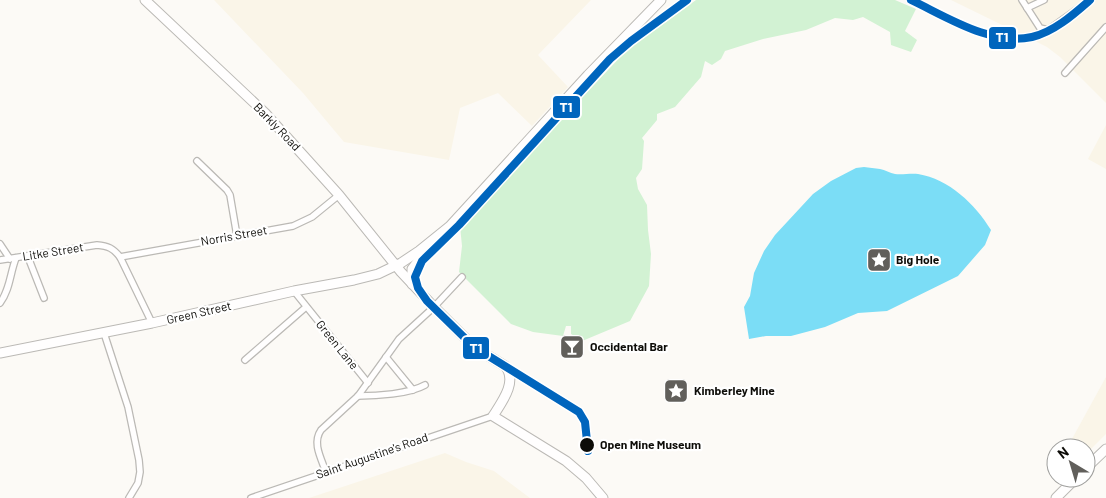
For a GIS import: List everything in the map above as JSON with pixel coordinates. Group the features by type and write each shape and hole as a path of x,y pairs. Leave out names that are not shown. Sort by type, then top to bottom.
{"street":[{"name":"Barkly Road","path":"145,0 265,113 339,195 396,266 434,308 474,347 505,366 510,375 509,386 494,416"},
{"path":"412,284 412,270 415,263 588,75 661,0"},
{"path":"1022,0 1040,28 1048,30 1090,0"},
{"path":"1027,8 1044,0"},
{"path":"1065,73 1106,27"},
{"path":"197,161 230,195 237,236"},
{"name":"Norris Street","path":"120,257 293,226 304,222 339,195"},
{"name":"Green Street","path":"0,354 361,278 396,266 445,231"},
{"path":"0,244 13,259 7,292 0,303"},
{"name":"Litke Street","path":"0,260 97,245 107,246 115,250 120,257"},
{"path":"28,257 44,298"},
{"path":"120,257 152,323"},
{"path":"326,472 316,442 316,436 358,396 407,331 434,308 462,277"},
{"name":"Green Lane","path":"294,291 368,383"},
{"path":"245,360 306,307"},
{"path":"104,333 128,406 139,460 140,472 138,483 129,498"},
{"path":"386,357 413,390"},
{"path":"358,396 376,396 413,390 425,385"},
{"path":"494,416 566,461 586,478 603,498"},
{"name":"Saint Augustine's Road","path":"251,498 494,416"},
{"path":"1096,458 1106,449"},
{"path":"1056,498 1066,488"}],"shaded area":[{"path":"214,0 591,0 538,55 568,87 532,126 498,93 460,108 449,160 344,142 303,93"},
{"path":"951,0 1106,0 1106,103 1060,57 1047,47"},
{"path":"1106,125 1106,169 1088,159"},
{"path":"1106,377 1106,434 1096,444 1096,438 1072,438"},
{"path":"445,453 494,471 530,498 309,498"}],"green space":[{"path":"696,0 895,0 916,9 905,31 917,40 911,52 891,45 890,32 863,17 853,20 835,18 806,30 763,39 725,51 721,59 712,65 705,61 701,77 675,107 657,114 657,120 642,138 644,141 642,169 636,178 638,189 647,205 651,254 649,286 630,321 575,344 576,337 571,334 571,326 566,326 563,336 533,332 511,324 459,272 462,246 460,226 626,51"}],"water":[{"path":"856,168 880,169 895,174 918,174 940,181 951,187 969,202 991,230 985,245 958,276 887,311 858,313 825,327 791,336 766,336 749,339 744,307 750,296 754,273 764,251 775,235 813,194 831,181"}],"transit line":[{"name":"T1","path":"588,451 585,422 579,412 474,347 427,301 418,288 415,277 422,261 459,225 610,59 631,41 687,0"},
{"name":"T1","path":"911,0 954,22 985,34 1017,39 1040,35 1048,31 1063,22 1090,0"}],"place":[{"name":"Big Hole","path":"879,260"},
{"name":"Occidental Bar","path":"572,347"},
{"name":"Kimberley Mine","path":"676,391"},
{"name":"Open Mine Museum","path":"587,445"}]}
